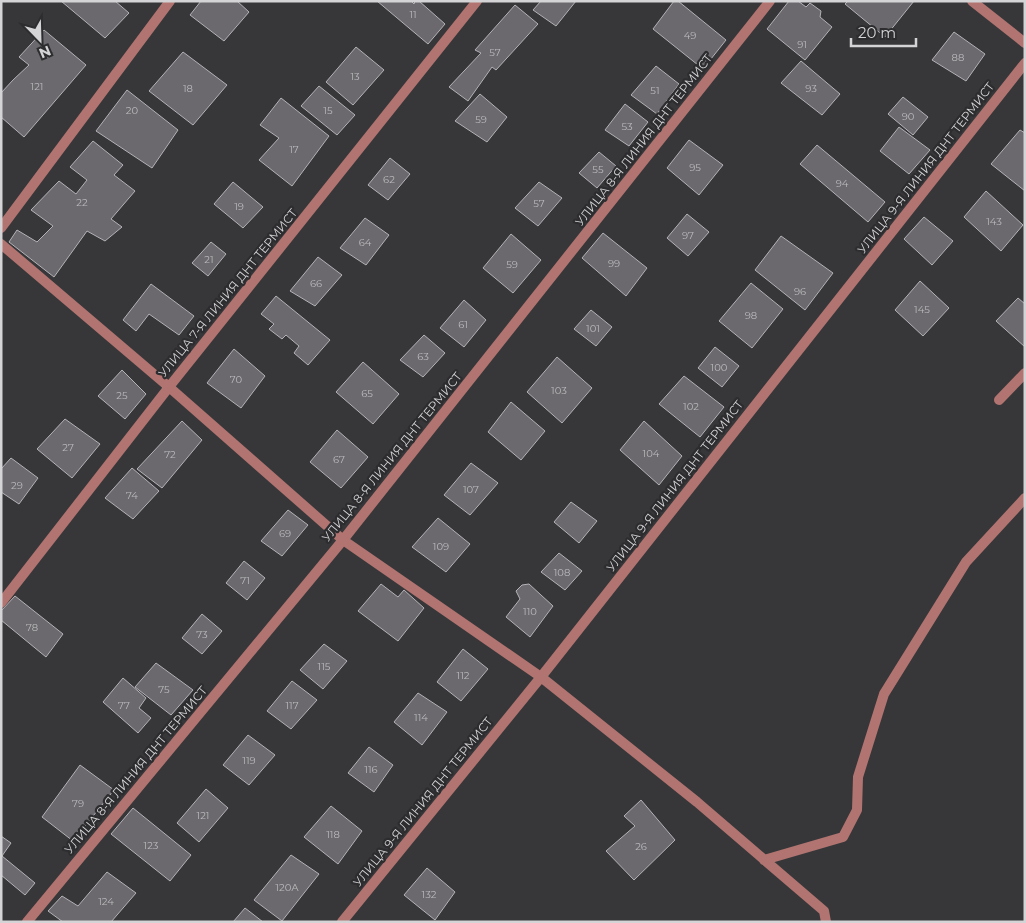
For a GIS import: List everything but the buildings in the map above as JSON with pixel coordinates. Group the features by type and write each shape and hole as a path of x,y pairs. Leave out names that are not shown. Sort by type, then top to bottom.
{"street":[{"path":"1,228 170,1"},
{"name":"УЛИЦА 7-Я ЛИНИЯ ДНТ ТЕРМИСТ","path":"1,603 169,387 477,1"},
{"name":"УЛИЦА 8-Я ЛИНИЯ ДНТ ТЕРМИСТ","path":"27,922 343,540 770,1"},
{"path":"972,1 1025,43"},
{"name":"УЛИЦА 9-Я ЛИНИЯ ДНТ ТЕРМИСТ","path":"342,922 541,677 1025,63"},
{"path":"1,244 169,387 343,540 541,677 696,802 824,911 826,922"},
{"path":"999,400 1025,373"},
{"path":"764,860 844,838 857,810 858,777 884,694 966,562 1025,498"}]}
